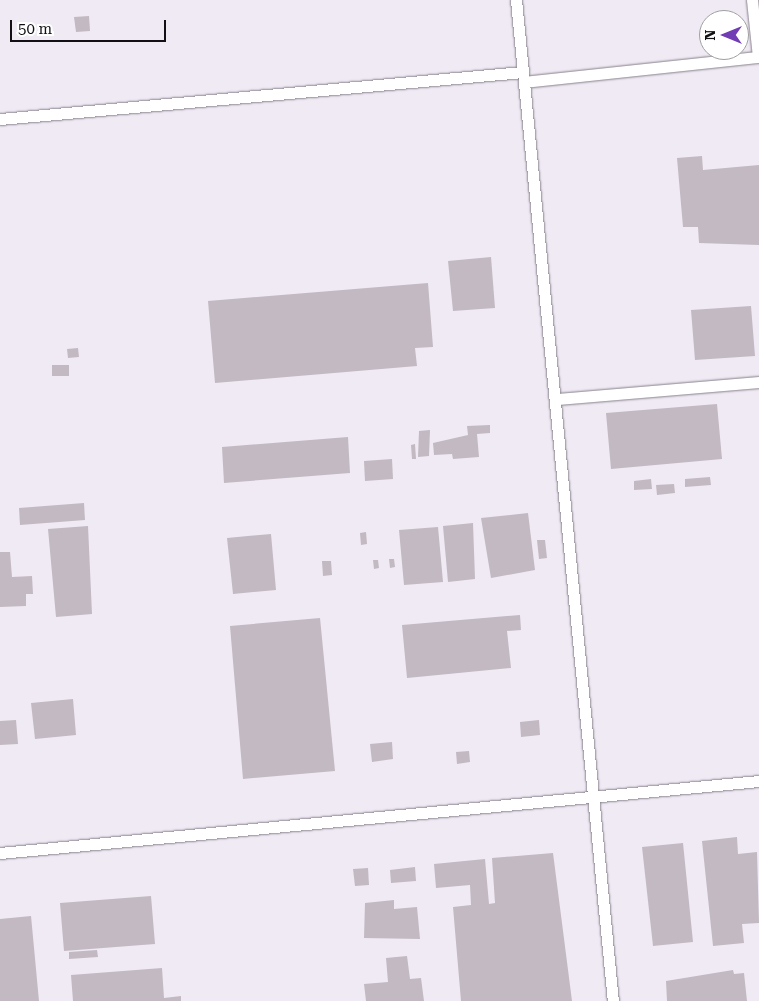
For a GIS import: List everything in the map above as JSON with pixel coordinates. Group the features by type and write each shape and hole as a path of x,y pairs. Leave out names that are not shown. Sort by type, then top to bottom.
{"lane":[{"path":"516,0 556,399 591,795 612,1001"},
{"path":"0,119 758,57 752,0"},
{"path":"556,399 759,382"},
{"path":"0,853 591,795 759,781"}],"building":[{"path":"89,16 90,31 76,32 74,17"},
{"path":"702,156 703,170 759,165 759,245 699,243 698,227 683,227 677,158"},
{"path":"491,257 495,308 453,311 448,261"},
{"path":"428,283 433,347 415,348 417,366 215,383 208,301"},
{"path":"751,306 755,356 695,360 691,310"},
{"path":"78,348 79,357 68,358 67,349"},
{"path":"52,365 69,365 69,376 52,376"},
{"path":"717,404 722,459 611,469 606,413"},
{"path":"490,425 490,433 477,434 479,457 453,459 452,454 434,455 433,443 468,435 467,426"},
{"path":"430,430 429,456 418,457 419,431"},
{"path":"348,437 350,473 224,483 222,447"},
{"path":"415,444 416,459 412,459 411,445"},
{"path":"392,459 393,479 365,481 364,461"},
{"path":"710,477 711,485 685,487 685,479"},
{"path":"651,479 652,489 634,490 634,481"},
{"path":"674,484 675,493 657,495 656,485"},
{"path":"84,503 85,520 20,525 19,508"},
{"path":"528,513 535,570 491,578 481,518"},
{"path":"473,523 475,579 448,582 443,526"},
{"path":"88,526 92,614 56,617 48,529"},
{"path":"438,527 443,582 404,585 399,530"},
{"path":"366,532 367,544 361,545 360,533"},
{"path":"271,534 276,590 233,594 227,538"},
{"path":"537,540 545,540 547,558 539,559"},
{"path":"0,552 10,552 12,577 32,576 33,594 26,594 26,606 0,607"},
{"path":"389,559 394,559 395,567 390,568"},
{"path":"373,560 378,560 379,568 374,569"},
{"path":"322,561 331,561 332,575 323,576"},
{"path":"520,615 521,630 507,631 511,668 407,678 402,625"},
{"path":"320,618 335,771 243,779 230,626"},
{"path":"73,699 76,735 35,739 31,703"},
{"path":"16,720 18,744 0,745 0,721"},
{"path":"539,720 540,735 521,737 520,722"},
{"path":"392,742 393,759 372,762 370,744"},
{"path":"469,751 470,762 457,764 456,752"},
{"path":"737,837 738,854 757,852 759,923 742,924 744,943 713,946 702,841"},
{"path":"683,843 693,942 653,946 642,847"},
{"path":"553,853 572,1001 461,1001 453,907 471,905 470,885 436,888 434,864 485,859 489,904 495,903 492,858"},
{"path":"415,867 416,881 391,883 390,870"},
{"path":"368,868 369,885 355,886 353,869"},
{"path":"151,896 155,944 64,951 60,903"},
{"path":"394,900 394,909 417,907 420,939 364,938 365,903"},
{"path":"31,916 39,1001 0,1001 0,919"},
{"path":"97,950 98,957 69,959 69,952"},
{"path":"407,956 410,979 421,978 424,1001 366,1001 364,984 388,982 386,958"},
{"path":"162,968 164,998 181,996 181,1001 73,1001 71,975"},
{"path":"733,970 734,974 744,973 747,1001 667,1001 666,981"}]}
